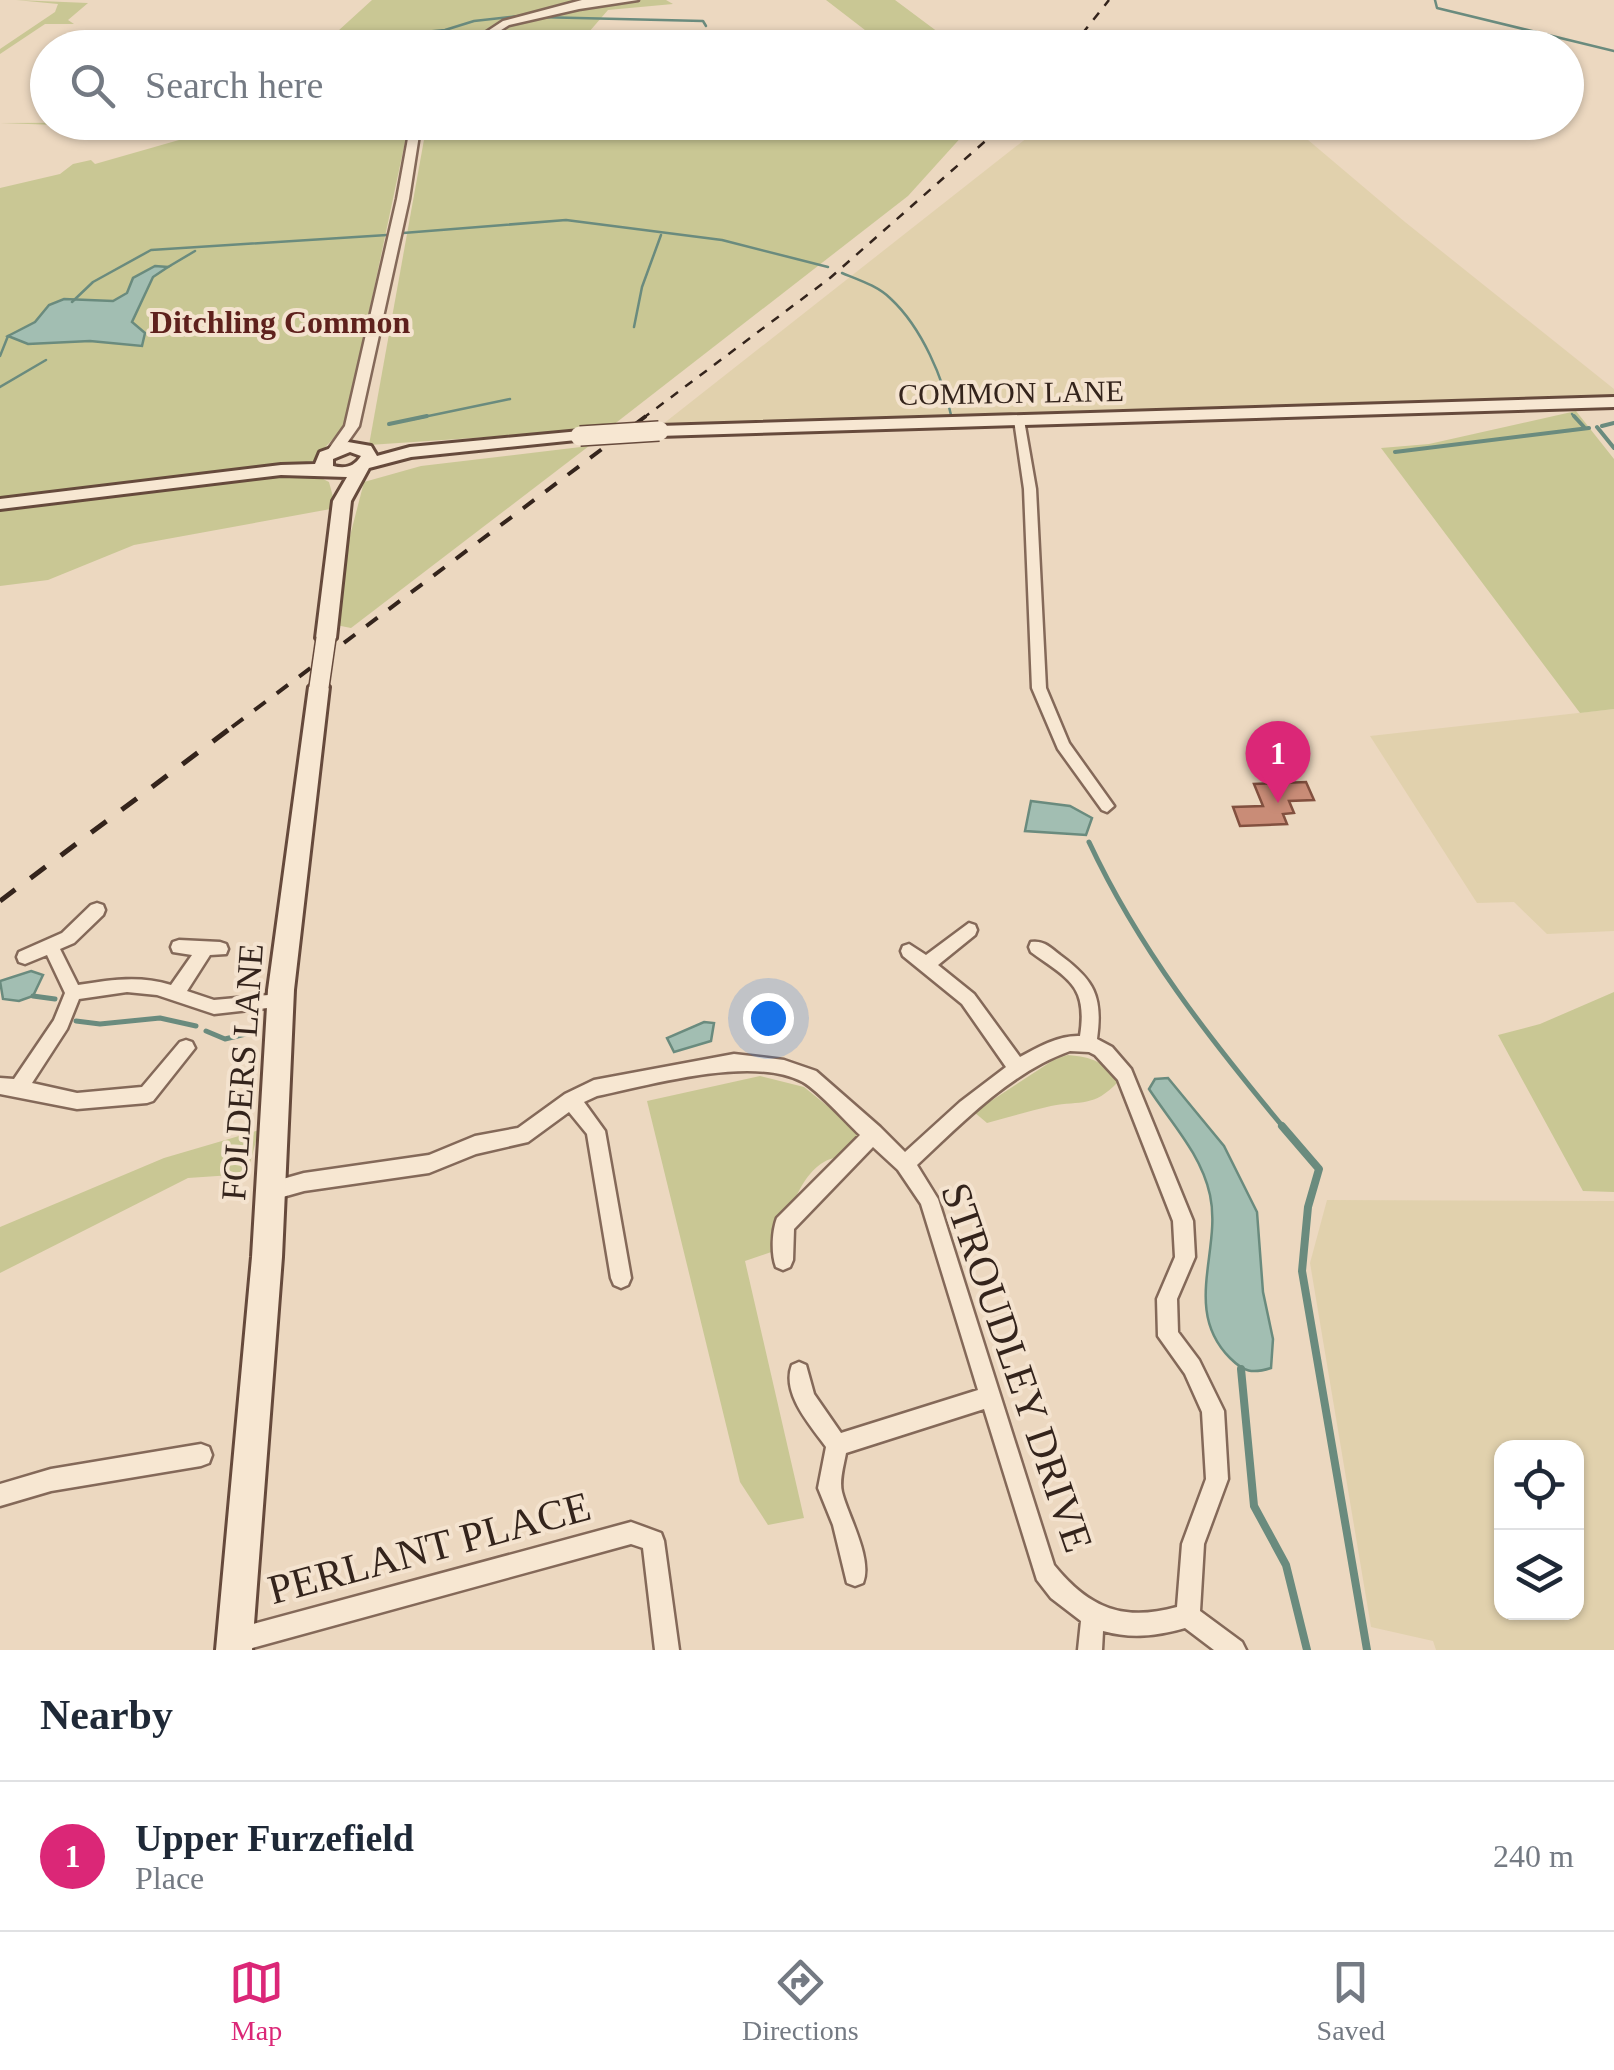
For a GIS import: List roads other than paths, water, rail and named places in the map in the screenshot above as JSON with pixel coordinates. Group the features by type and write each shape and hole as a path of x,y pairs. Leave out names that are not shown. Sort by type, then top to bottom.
{"main road":[{"name":"COMMON LANE","path":"0,504 363,457 659,431 1614,402"},
{"name":"FOLDERS LANE","path":"234,1645 272,1191 280,1001 342,501 363,457"},
{"name":"FOLDERS LANE","path":"331,461 342,501"}],"street":[{"path":"495,30 506,23 586,2 634,0"},
{"path":"331,461 352,426 413,140"},
{"path":"1019,420 1030,489 1039,688 1063,744 1107,806"},
{"path":"352,426 363,457"},
{"path":"25,957 52,948 75,933 97,910"},
{"path":"926,965 969,930"},
{"path":"174,994 212,949 179,947"},
{"path":"1038,947 1084,983 1094,1007 1088,1043"},
{"path":"52,948 73,993 62,1024 9,1087 76,1101 147,1095 186,1048"},
{"path":"909,950 968,999 1019,1070"},
{"path":"73,993 127,985 222,1008 280,1001"},
{"path":"905,1164 979,1095 1058,1044 1088,1043 1111,1057 1125,1075 1182,1221 1185,1258 1167,1299 1168,1336 1192,1367 1213,1411 1217,1479 1193,1544 1188,1616 1234,1650"},
{"name":"STROUDLEY DRIVE","path":"272,1191 304,1182 429,1164 475,1146 522,1136 594,1088 734,1062 810,1077 905,1164 929,1199 1045,1572 1066,1600 1093,1616 1154,1627 1188,1616"},
{"path":"571,1100 596,1131 621,1278"},
{"path":"783,1260 784,1225 874,1133"},
{"path":"799,1372 805,1398 837,1445 828,1488 844,1525 855,1574"},
{"path":"837,1445 990,1397"},
{"path":"0,1495 52,1480 201,1455"},
{"name":"PERLANT PLACE","path":"234,1645 631,1533 654,1541 667,1650"},
{"path":"1090,1650 1093,1616"}],"waterway":[{"path":"1435,0 1437,8 1528,30"},
{"path":"445,30 474,21 519,16"},
{"path":"536,17 703,21 706,26"},
{"path":"1584,44 1614,51"},
{"path":"403,233 566,220 722,240 828,267"},
{"path":"72,302 93,282 151,250 387,235"},
{"path":"634,327 642,287 661,235"},
{"path":"168,267 195,251"},
{"path":"842,273 886,294 912,324 937,371 952,419"},
{"path":"0,356 8,336"},
{"path":"0,387 46,360"},
{"path":"414,419 510,399"},
{"path":"1572,414 1576,419"},
{"path":"389,424 427,416"},
{"path":"1574,416 1584,427"},
{"path":"1602,426 1614,423"},
{"path":"1597,427 1614,448"},
{"path":"1395,452 1589,428"},
{"path":"1089,842 1153,956 1284,1128"},
{"path":"33,996 55,999"},
{"path":"76,1021 100,1024 160,1018 196,1026"},
{"path":"206,1031 225,1039 254,1032"},
{"path":"1282,1126 1319,1169 1308,1207 1302,1271 1367,1650"},
{"path":"1241,1369 1254,1506 1286,1565 1307,1650"}],"railway":[{"path":"1085,30 1109,0"},
{"path":"646,416 830,278 987,140"},
{"path":"232,727 646,416"},
{"path":"642,419 646,416"},
{"path":"232,727 236,724"},
{"path":"0,901 232,727"}],"place":[{"name":"Upper Furzefield","path":"1278,803"}],"district":[{"name":"Ditchling Common","path":"280,322"}]}
